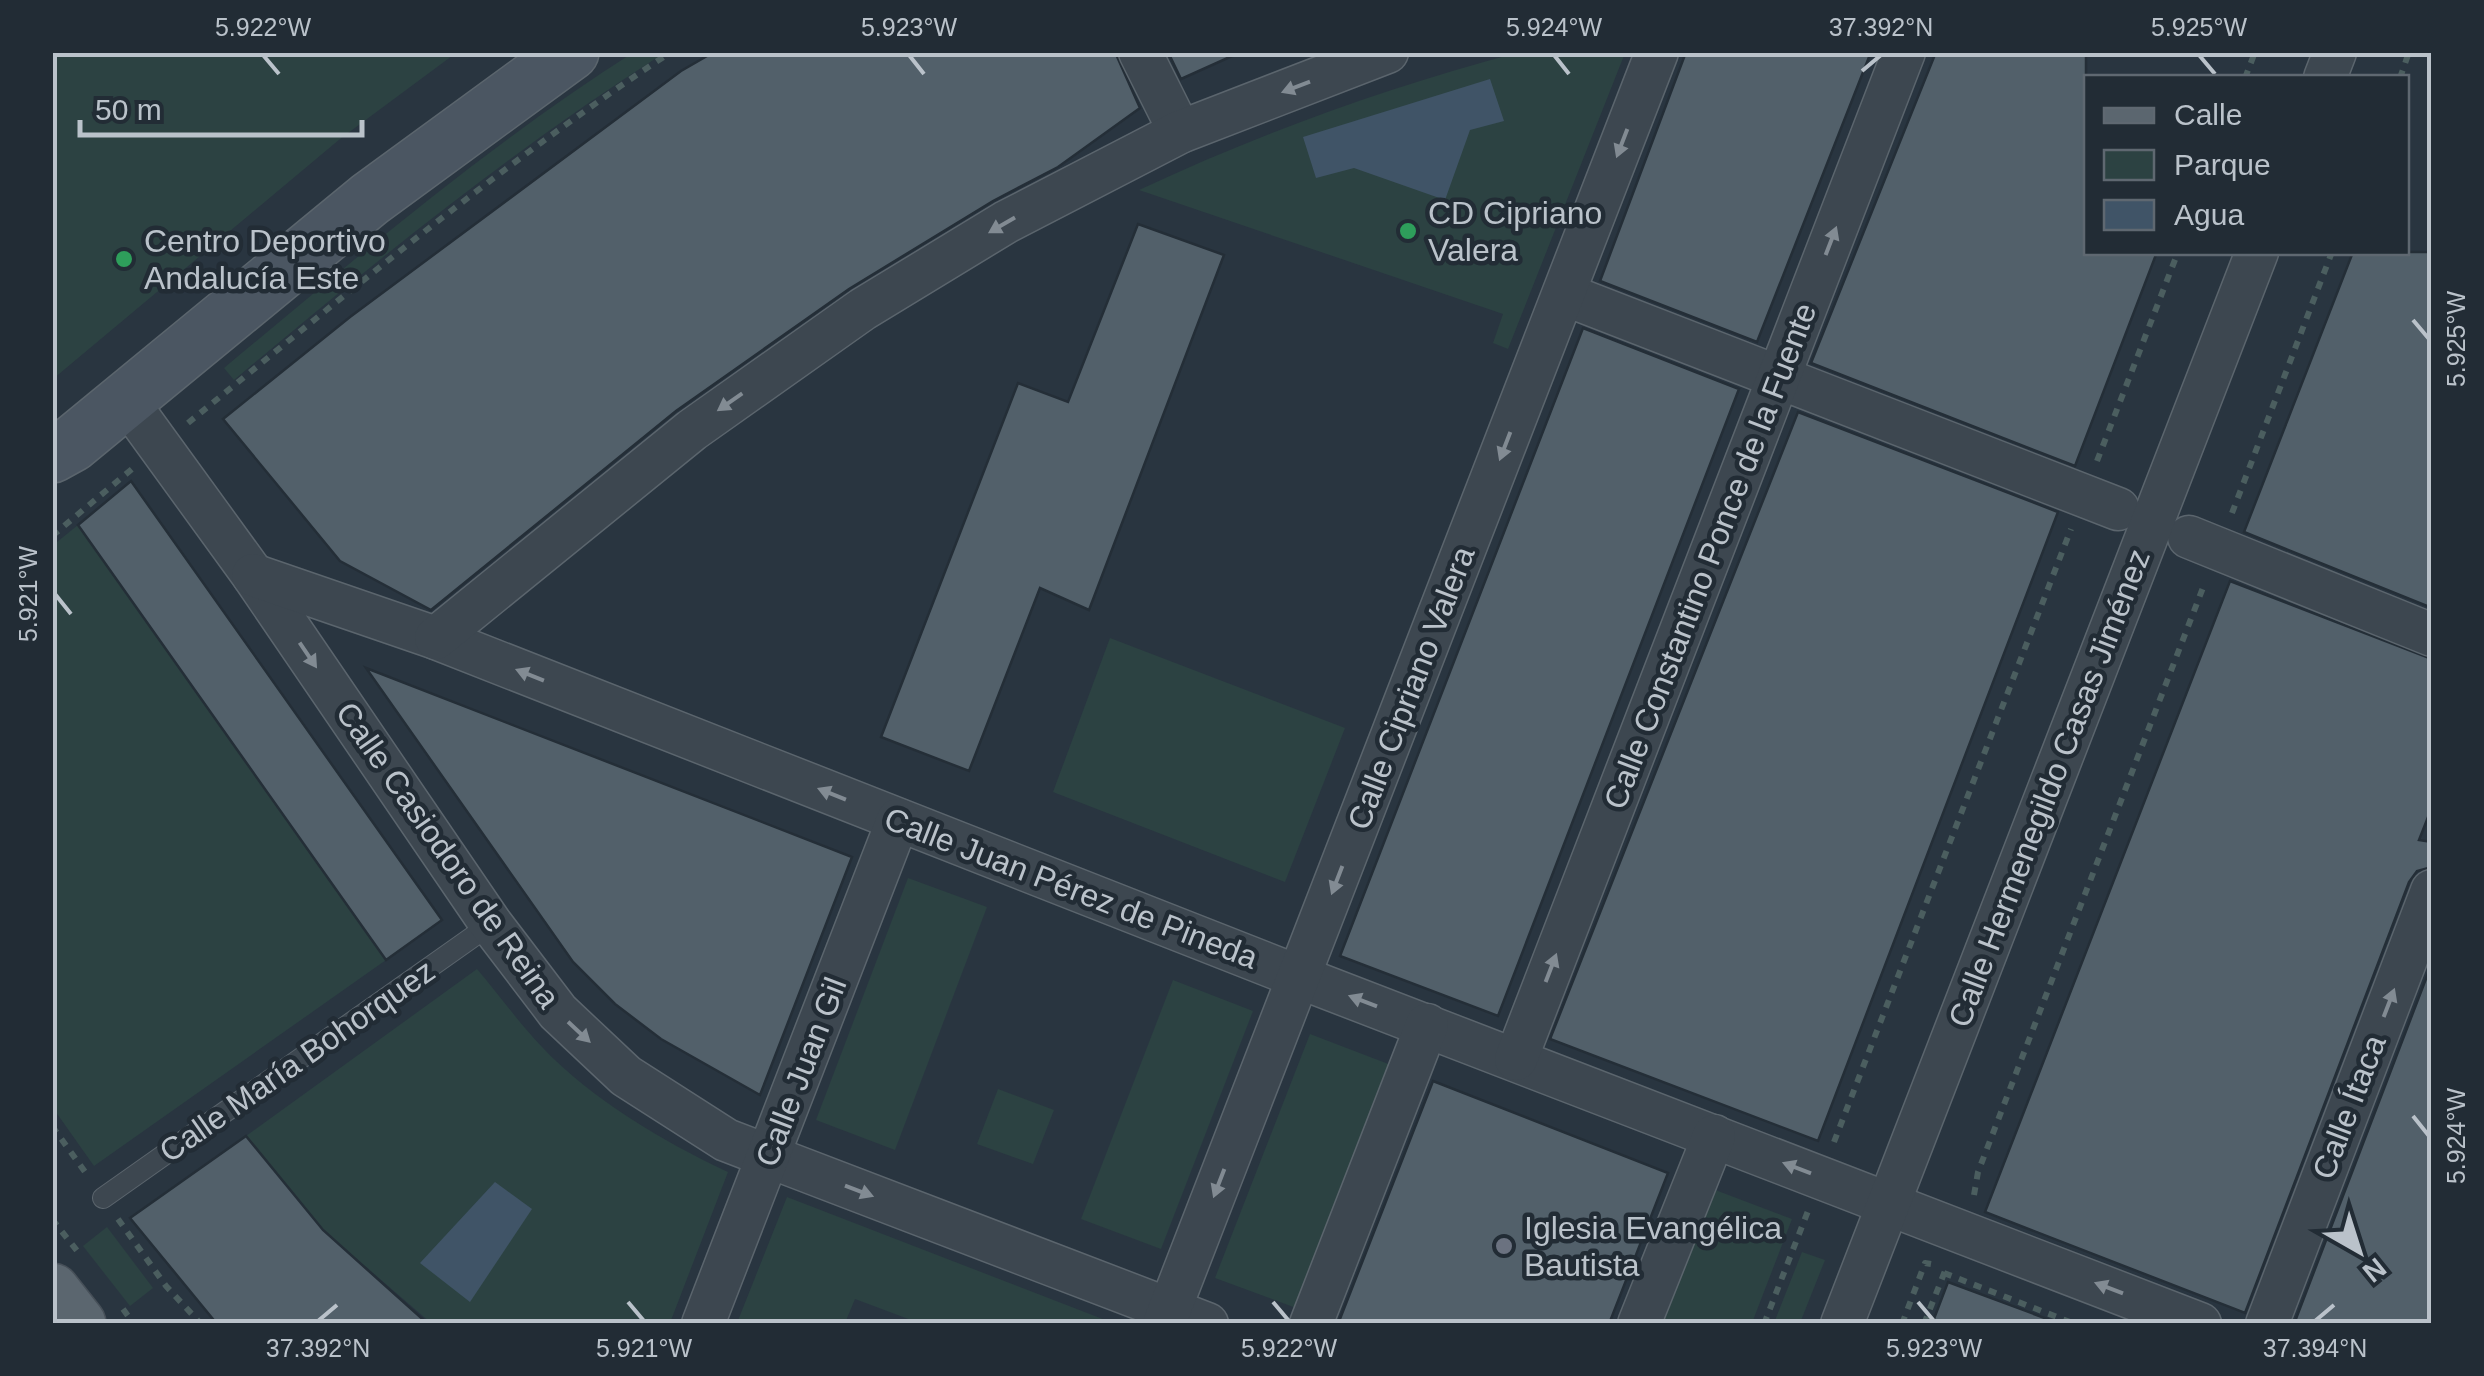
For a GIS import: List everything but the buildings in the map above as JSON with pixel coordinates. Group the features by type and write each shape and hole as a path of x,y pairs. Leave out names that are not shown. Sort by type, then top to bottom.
{"main road":[{"path":"59,455 370,199 571,52"},
{"path":"52,1291 78,1324"}],"street":[{"path":"1140,52 1180,132"},
{"path":"436,638 692,430 863,309 1006,222 1180,132 1387,52"},
{"name":"Calle Cipriano Valera","path":"1180,1319 1299,977 1657,52"},
{"name":"Calle Constantino Ponce de la Fuente","path":"1516,1060 1904,52"},
{"name":"Calle Hermenegildo Casas Jiménez","path":"1842,1324 2256,255"},
{"path":"1564,294 2101,503"},
{"name":"Calle Casiodoro de Reina","path":"126,400 253,575 491,924 558,1012 626,1076 726,1140 1180,1319"},
{"path":"2207,533 2432,635"},
{"name":"Calle Juan Pérez de Pineda","path":"253,575 436,638 1299,977 2200,1324"},
{"name":"Calle Juan Gil","path":"703,1324 898,820"},
{"name":"Calle Ítaca","path":"2268,1324 2432,892"},
{"path":"1311,1324 1427,1026"},
{"path":"1639,1324 1714,1136"}],"lane":[{"name":"Calle María Bohorquez","path":"103,1198 491,924"}],"path":[{"path":"52,536 406,246 671,52"},
{"path":"1832,1147 2101,503 2177,255"},
{"path":"2207,533 2331,255"},
{"path":"1972,1201 1978,1172 2205,584"},
{"path":"52,1126 166,1286 201,1324"},
{"path":"1764,1324 1810,1207"},
{"path":"1924,1324 1948,1262"},
{"path":"1902,1324 1925,1263 1936,1264"},
{"path":"1944,1273 2075,1324"}],"green space":[{"path":"634,52 664,53 444,209 234,380 224,368 475,163"},
{"name":"Centro Deportivo Andalucía Este","path":"52,53 456,53 340,139 53,379"},
{"name":"CD Cipriano Valera","path":"1516,53 1625,53 1508,349 1493,343 1503,314 1139,190 1324,113"},
{"path":"78,525 386,960 94,1166 53,1108 52,546"},
{"path":"1110,638 1345,728 1285,882 1053,792"},
{"path":"908,878 987,907 895,1150 816,1120"},
{"path":"477,969 534,1038 583,1084 654,1133 728,1172 670,1323 431,1323 323,1230 246,1136"},
{"path":"1173,980 1253,1011 1161,1249 1081,1219"},
{"path":"1310,1034 1391,1065 1296,1308 1215,1278"},
{"path":"998,1089 1054,1110 1033,1164 977,1144"},
{"path":"1710,1188 1792,1219 1752,1323 1659,1324"},
{"path":"787,1197 1113,1323 919,1323 855,1299 845,1323 737,1323"},
{"path":"107,1227 153,1288 130,1306 83,1246"},
{"path":"1802,1252 1825,1260 1800,1323 1774,1323"}],"water":[{"path":"1490,79 1504,121 1470,130 1445,200 1354,168 1316,178 1303,137"},
{"path":"495,1182 532,1209 470,1302 420,1263"}],"place":[{"name":"CD Cipriano Valera","path":"1408,231"},
{"name":"Centro Deportivo Andalucía Este","path":"124,259"},
{"name":"Iglesia Evangélica Bautista","path":"1504,1246"}]}
